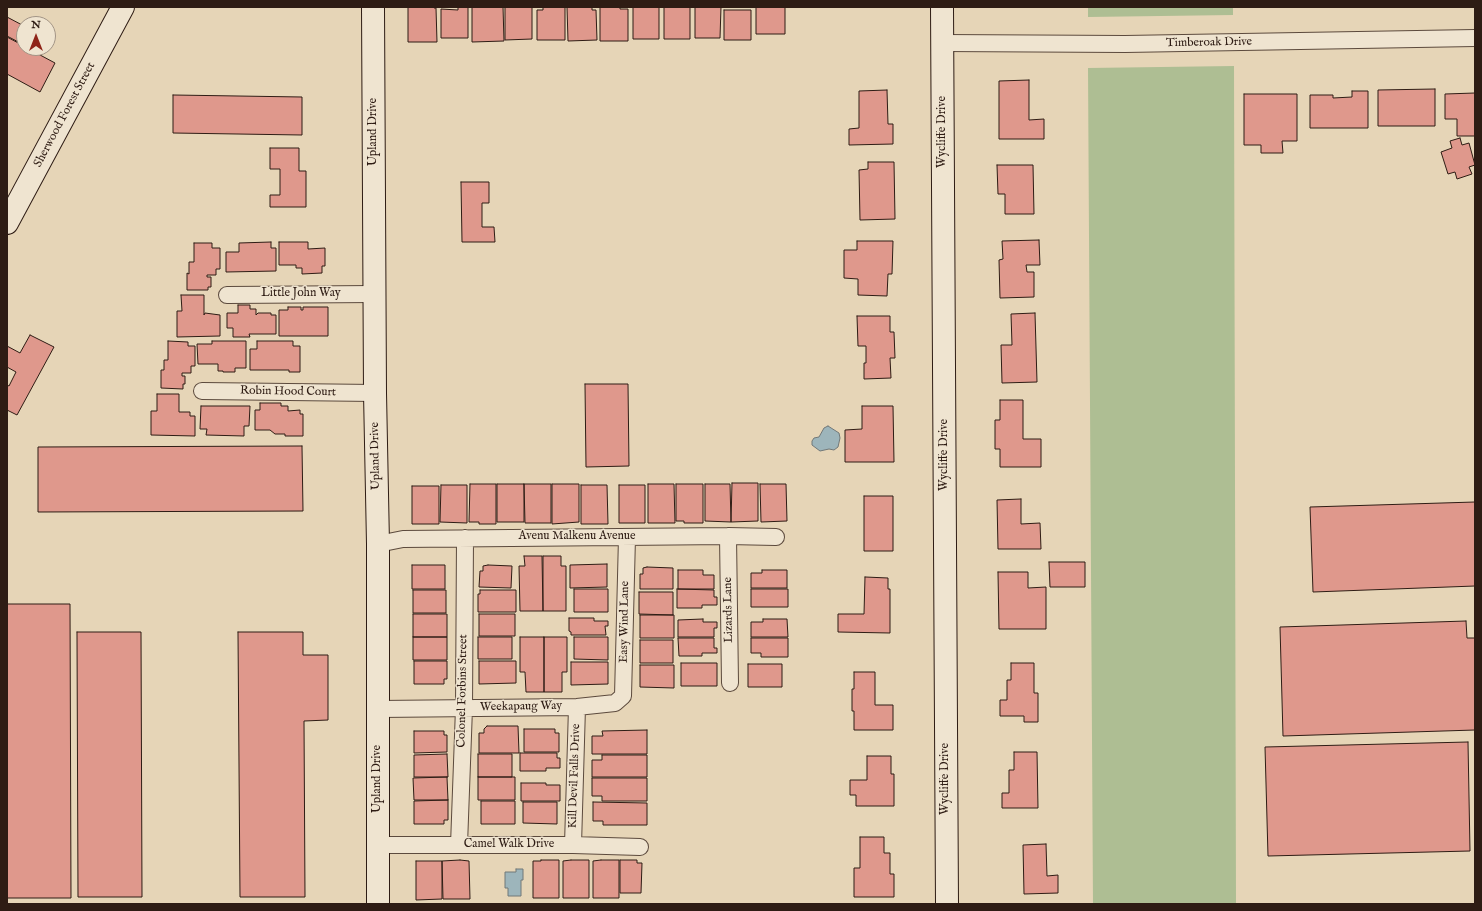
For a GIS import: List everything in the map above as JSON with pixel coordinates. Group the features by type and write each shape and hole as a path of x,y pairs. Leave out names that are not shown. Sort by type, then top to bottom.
{"street":[{"name":"Sherwood Forest Street","path":"7,223 123,7"},
{"name":"Upland Drive","path":"373,7 375,393 379,709 378,904"},
{"name":"Wycliffe Drive","path":"942,7 947,904"},
{"name":"Timberoak Drive","path":"942,43 1125,44 1475,38"},
{"name":"Little John Way","path":"227,295 375,294"},
{"name":"Robin Hood Court","path":"202,391 375,393"},
{"name":"Lizards Lane","path":"728,536 730,683"},
{"name":"Easy Wind Lane","path":"614,702 623,696 627,537"},
{"name":"Avenu Malkenu Avenue","path":"378,544 403,538 776,537"},
{"name":"Colonel Forbins Street","path":"459,844 464,708 465,538"},
{"name":"Weekapaug Way","path":"379,709 577,707 614,702"},
{"name":"Kill Devil Falls Drive","path":"573,844 577,707"},
{"name":"Camel Walk Drive","path":"378,846 573,844 640,847"}],"green space":[{"path":"1088,7 1233,7 1233,15 1088,17"},
{"path":"1234,66 1236,904 1093,904 1088,68"}],"water":[{"path":"828,426 839,433 840,438 838,447 834,450 829,449 820,451 812,445 812,441 814,438 819,437 824,428"},
{"path":"516,869 523,869 521,896 508,896 508,888 505,888 505,872 516,872"}],"building":[{"path":"408,7 436,8 437,42 408,42"},
{"path":"458,7 468,7 468,38 441,38 441,9 458,10"},
{"path":"472,7 503,7 504,41 472,42"},
{"path":"505,7 532,7 532,39 505,40"},
{"path":"543,7 565,7 565,40 537,40 537,10 543,10"},
{"path":"567,7 592,7 592,10 596,10 597,40 568,41"},
{"path":"600,7 620,7 620,9 628,9 628,41 600,41"},
{"path":"633,7 659,7 659,39 633,39"},
{"path":"664,7 690,7 690,39 664,39"},
{"path":"695,7 721,7 720,38 695,38"},
{"path":"756,7 785,7 785,34 756,34"},
{"path":"724,10 751,10 751,40 724,40"},
{"path":"7,17 16,22 16,41 7,36"},
{"path":"7,37 16,42 16,56 42,56 55,63 40,92 7,74"},
{"path":"1029,80 1029,120 1044,119 1044,139 999,139 999,81"},
{"path":"1435,89 1435,126 1378,126 1378,90"},
{"path":"887,90 888,124 893,124 893,144 849,145 849,129 859,128 859,91"},
{"path":"1352,91 1368,91 1368,128 1310,128 1310,95 1333,95 1333,98 1352,97"},
{"path":"1475,93 1475,136 1457,136 1457,119 1445,119 1445,94"},
{"path":"1244,94 1297,94 1297,141 1282,141 1283,153 1261,153 1261,145 1244,145"},
{"path":"173,95 302,97 302,135 173,133"},
{"path":"1460,138 1462,145 1469,143 1475,165 1469,167 1472,174 1457,179 1455,172 1448,174 1441,152 1452,148 1450,141"},
{"path":"270,148 299,148 299,171 306,171 306,207 270,207 270,195 280,195 280,169 270,169"},
{"path":"868,162 894,162 895,219 860,220 859,170 868,169"},
{"path":"997,165 1033,165 1034,214 1005,214 1005,194 998,194"},
{"path":"461,182 489,182 489,203 482,203 482,227 494,227 495,242 462,242"},
{"path":"1039,240 1040,265 1026,265 1027,272 1034,272 1034,297 1000,298 999,260 1003,259 1002,241"},
{"path":"857,241 893,241 892,274 888,274 887,296 858,295 858,279 844,278 844,250 857,250"},
{"path":"271,242 271,248 276,248 276,271 226,272 226,252 239,252 239,243"},
{"path":"279,242 308,242 308,249 325,248 325,266 322,266 322,273 302,274 302,268 296,268 296,265 279,265"},
{"path":"194,243 212,243 212,248 220,248 220,269 216,269 216,275 207,275 207,277 211,277 211,287 208,287 208,290 187,290 187,273 189,274 189,262 194,262"},
{"path":"181,295 204,295 204,315 205,313 220,315 220,336 177,337 177,311 182,311"},
{"path":"238,305 250,305 250,309 256,309 256,315 258,313 271,313 271,315 276,315 276,334 249,334 250,337 233,337 233,328 227,328 227,313 238,313"},
{"path":"288,307 301,307 301,310 303,310 303,307 328,307 328,336 279,336 279,310 288,310"},
{"path":"1035,313 1037,382 1002,383 1001,345 1012,345 1011,314"},
{"path":"857,316 890,316 890,332 894,332 895,358 890,358 891,378 864,379 866,346 858,346"},
{"path":"30,335 54,347 17,415 7,410 7,385 9,386 16,372 7,367 7,346 20,353"},
{"path":"168,341 188,342 188,346 195,346 195,366 191,366 191,373 182,373 182,376 185,376 185,384 183,384 183,389 161,388 161,370 164,370 164,360 168,360"},
{"path":"212,341 246,341 246,368 235,368 235,372 223,372 218,371 218,364 198,364 197,344 212,344"},
{"path":"257,341 293,341 293,346 300,346 300,372 289,372 289,370 250,370 250,349 257,349"},
{"path":"585,384 628,384 629,466 586,467"},
{"path":"157,394 179,394 179,412 190,412 190,416 195,416 195,436 151,435 151,411 157,411"},
{"path":"1000,400 1023,400 1023,439 1041,439 1041,467 1000,467 1000,449 995,449 995,420 1000,420"},
{"path":"260,403 281,403 281,406 288,406 288,411 300,410 300,414 303,414 303,436 285,436 285,434 275,434 270,430 255,430 255,410 260,410"},
{"path":"201,406 250,406 249,426 244,426 244,436 206,435 207,429 200,429"},
{"path":"862,406 893,406 894,462 845,462 845,430 862,429"},
{"path":"302,446 303,511 38,512 38,447"},
{"path":"732,483 758,483 758,521 731,522"},
{"path":"470,484 496,484 496,524 479,524 479,522 469,522"},
{"path":"497,484 524,484 524,522 497,522"},
{"path":"524,484 551,484 551,523 525,523"},
{"path":"552,484 579,484 579,522 552,524"},
{"path":"648,484 674,484 675,523 648,523"},
{"path":"676,484 703,484 703,523 684,523 684,521 676,521"},
{"path":"705,484 730,484 731,522 705,521"},
{"path":"760,484 786,484 787,521 761,522"},
{"path":"441,485 467,485 467,523 440,522"},
{"path":"581,485 607,485 608,524 581,524"},
{"path":"619,485 645,485 645,523 619,523"},
{"path":"412,486 439,486 439,524 412,524"},
{"path":"864,496 893,496 893,551 864,551"},
{"path":"1021,499 1021,524 1040,523 1041,549 998,549 997,500"},
{"path":"1475,502 1475,586 1313,592 1310,507"},
{"path":"524,556 542,556 543,611 520,611 519,566 525,566"},
{"path":"543,556 561,556 561,566 566,566 566,611 543,611"},
{"path":"1049,562 1085,562 1085,587 1050,587"},
{"path":"607,564 607,587 570,588 570,565"},
{"path":"412,565 445,565 445,589 412,589"},
{"path":"483,566 512,566 511,588 479,587 480,571 483,571"},
{"path":"643,568 673,568 673,589 640,589 640,574 643,574"},
{"path":"678,570 703,570 703,575 714,575 714,589 678,589"},
{"path":"762,570 787,570 787,588 751,588 751,573 762,573"},
{"path":"998,572 1028,572 1028,588 1046,587 1046,629 999,629"},
{"path":"865,577 888,578 888,589 890,589 890,633 838,632 838,614 864,614"},
{"path":"574,589 608,589 608,612 574,612"},
{"path":"677,589 714,590 714,597 717,597 717,605 702,605 702,608 677,608"},
{"path":"751,589 788,589 788,607 751,607"},
{"path":"413,590 446,590 446,613 413,613"},
{"path":"480,590 516,590 516,612 478,612 478,594 480,594"},
{"path":"639,592 673,592 673,615 639,614"},
{"path":"7,604 70,604 71,898 7,898"},
{"path":"413,614 447,614 447,637 413,637"},
{"path":"479,614 515,614 515,636 479,636"},
{"path":"640,615 674,615 674,638 640,638"},
{"path":"569,618 594,618 594,621 608,621 608,626 605,626 606,635 571,635 571,632 569,631"},
{"path":"703,619 703,622 717,622 717,628 714,628 714,637 678,637 678,620"},
{"path":"763,619 787,619 788,637 751,637 751,622 763,622"},
{"path":"1466,621 1467,638 1475,638 1475,730 1283,736 1280,627"},
{"path":"77,632 141,632 142,897 78,897"},
{"path":"238,632 303,632 303,655 328,655 328,720 304,721 305,897 240,897"},
{"path":"413,637 447,637 447,660 413,660"},
{"path":"478,637 512,637 512,659 478,659"},
{"path":"520,637 544,637 544,692 526,692 525,672 520,672"},
{"path":"544,637 567,637 567,672 562,672 562,692 544,692"},
{"path":"574,637 608,637 608,660 574,659"},
{"path":"678,638 714,638 714,648 717,648 717,653 702,653 702,656 679,656"},
{"path":"751,638 788,638 788,657 761,657 761,653 751,653"},
{"path":"640,640 673,640 673,663 640,663"},
{"path":"414,661 447,661 447,679 444,679 444,684 414,684"},
{"path":"479,661 516,661 516,683 479,684"},
{"path":"571,662 608,662 608,684 571,685"},
{"path":"681,663 717,663 717,686 681,686"},
{"path":"1011,663 1034,663 1034,693 1038,693 1038,722 1024,722 1024,716 1000,716 1000,700 1007,700 1007,680 1011,680"},
{"path":"748,664 782,664 782,687 748,687"},
{"path":"640,665 674,665 674,688 640,687"},
{"path":"854,672 875,672 875,705 893,705 893,730 854,730 852,689 854,689"},
{"path":"487,726 518,726 519,753 479,753 479,733 484,733 484,729"},
{"path":"524,729 555,729 555,733 559,733 559,752 524,752"},
{"path":"647,730 647,754 592,754 592,736 603,736 602,731"},
{"path":"414,731 444,731 444,735 447,735 447,752 414,753"},
{"path":"1468,742 1470,851 1268,856 1265,747"},
{"path":"1014,752 1037,752 1038,808 1002,808 1002,793 1009,793 1009,770 1014,770"},
{"path":"520,753 557,753 557,758 560,758 560,768 546,768 546,771 520,771"},
{"path":"447,754 448,777 414,777 414,755"},
{"path":"478,754 512,754 512,777 478,777"},
{"path":"602,755 647,755 647,777 592,777 592,760 602,760"},
{"path":"867,756 891,756 891,774 894,774 894,806 856,806 856,795 850,795 850,780 867,780"},
{"path":"447,777 448,800 414,800 413,778"},
{"path":"478,777 515,777 515,800 478,800"},
{"path":"592,778 647,778 647,801 602,801 602,796 592,796"},
{"path":"521,783 546,783 546,785 560,785 560,801 521,801"},
{"path":"448,800 448,820 444,820 444,824 414,824 414,801"},
{"path":"481,801 515,801 515,824 481,824"},
{"path":"523,802 557,802 557,824 523,823"},
{"path":"593,802 647,803 647,825 603,825 603,821 593,821"},
{"path":"860,837 884,837 884,853 890,853 890,874 894,874 894,897 854,897 854,868 860,868"},
{"path":"1046,844 1047,876 1058,875 1058,893 1024,894 1023,845"},
{"path":"559,860 559,898 533,898 533,861"},
{"path":"589,860 589,898 563,898 563,861"},
{"path":"619,860 619,898 593,898 593,861"},
{"path":"620,860 637,860 637,863 642,863 641,893 620,893"},
{"path":"416,861 442,861 442,899 416,900"},
{"path":"442,861 469,861 470,899 443,899"}]}
